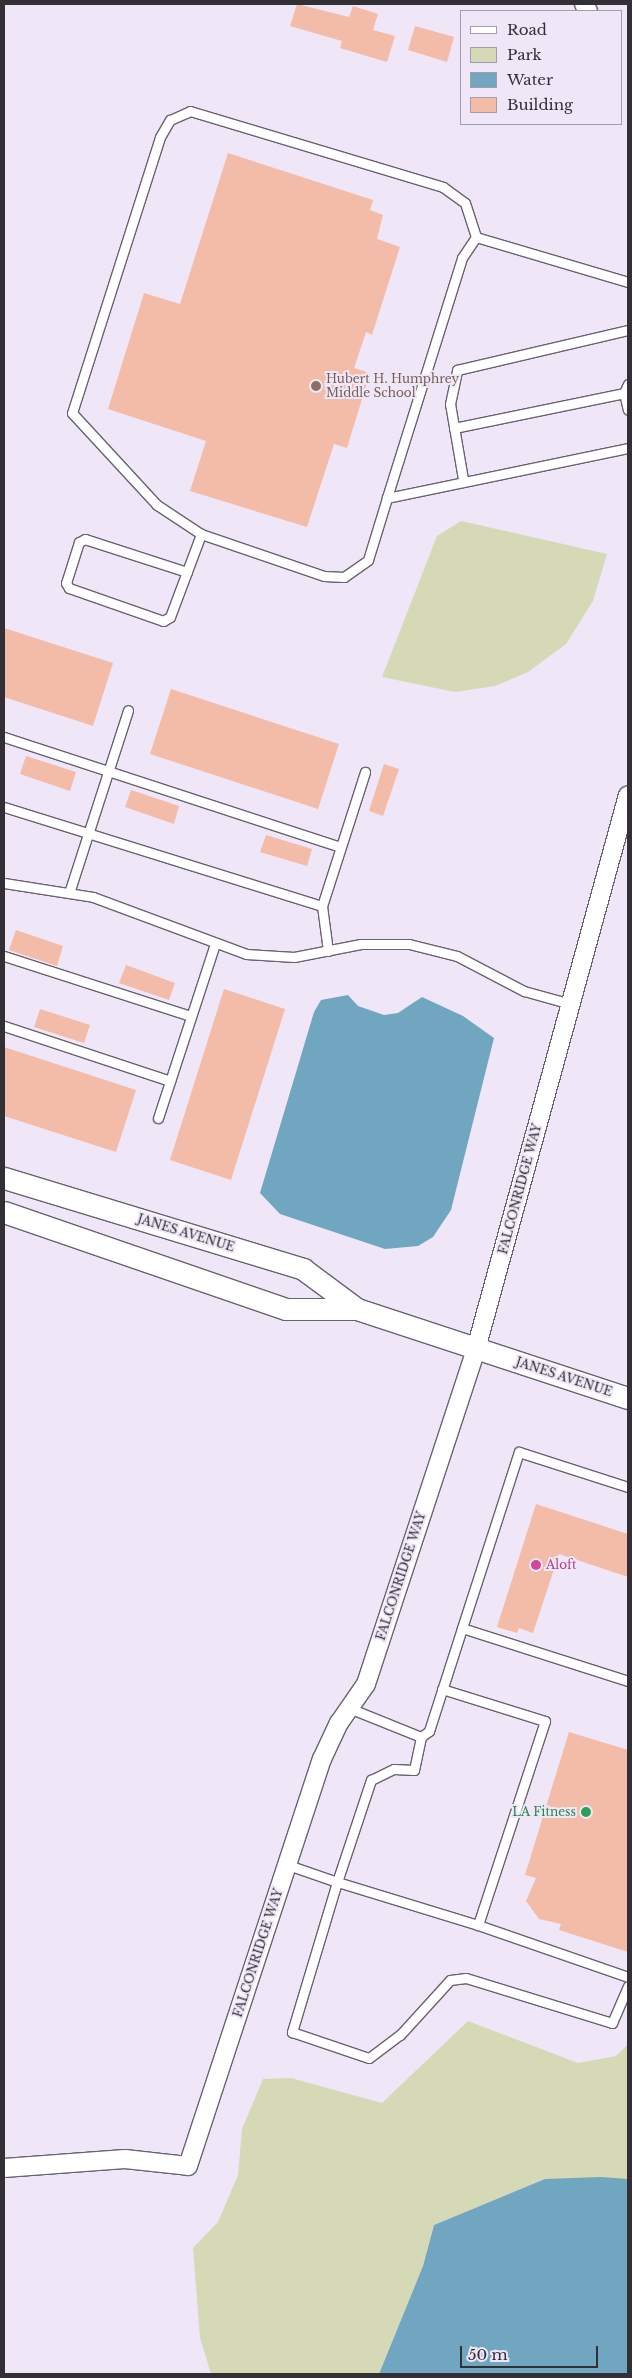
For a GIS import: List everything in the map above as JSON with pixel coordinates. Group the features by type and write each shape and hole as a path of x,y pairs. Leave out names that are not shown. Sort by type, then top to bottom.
{"street":[{"name":"FALCONRIDGE WAY","path":"4,2168 125,2159 188,2166 322,1759 349,1708 366,1684 476,1349 628,795"},
{"name":"JANES AVENUE","path":"4,1178 303,1269 357,1309 628,1398"},
{"name":"JANES AVENUE","path":"4,1212 286,1309 357,1309"}],"lane":[{"path":"202,111 443,187 465,203 476,236 462,258 368,560 344,577 324,576 201,534 157,505 72,413 160,137 170,120 183,112 202,111"},
{"path":"476,236 628,282"},
{"path":"463,479 450,404 457,370 628,330"},
{"path":"454,428 626,389 628,410"},
{"path":"387,498 463,479 628,448"},
{"path":"186,572 86,538 79,542 66,583 69,588 164,621 170,617 201,534"},
{"path":"69,892 128,710"},
{"path":"4,737 341,847"},
{"path":"328,950 322,906 365,772"},
{"path":"4,807 322,906"},
{"path":"4,883 69,892 137,910 214,944 246,954 294,956 361,944 409,944 457,956 524,991 571,1004"},
{"path":"158,1118 214,944"},
{"path":"4,956 191,1016"},
{"path":"4,1026 170,1081"},
{"path":"420,1737 429,1732 519,1452 628,1487"},
{"path":"462,1628 628,1681"},
{"path":"442,1689 545,1721 478,1925"},
{"path":"349,1708 420,1737"},
{"path":"420,1737 414,1770 394,1768 371,1780 292,2032 369,2058 400,2034 450,1980 466,1978 612,2023 628,1986"},
{"path":"288,1865 478,1925 628,1977"}],"green space":[{"path":"461,521 607,554 593,601 566,644 528,672 495,686 455,692 382,677 437,536"},
{"path":"468,2021 578,2063 616,2056 628,2044 628,2179 545,2179 434,2225 423,2266 379,2374 211,2374 200,2338 193,2248 218,2222 238,2175 242,2129 263,2079 291,2078 382,2103"}],"water":[{"path":"348,995 358,1006 384,1015 398,1013 422,997 463,1016 494,1038 451,1210 433,1237 418,1246 385,1249 280,1214 260,1193 314,1012 321,1000"},
{"path":"601,2177 628,2179 628,2374 379,2374 423,2266 434,2225 545,2179"}],"building":[{"path":"297,4 349,17 353,6 378,14 373,30 395,36 387,62 340,48 342,41 290,26"},
{"path":"415,26 454,37 447,62 408,50"},
{"path":"228,153 373,200 370,210 383,215 377,239 400,247 372,335 366,332 354,368 370,373 347,448 334,444 307,527 190,491 206,441 108,409 144,293 180,304"},
{"path":"4,628 113,663 93,726 4,697"},
{"path":"171,689 339,744 318,809 150,754"},
{"path":"26,756 76,772 70,791 20,774"},
{"path":"384,764 399,769 383,816 369,811"},
{"path":"131,790 179,806 174,824 125,807"},
{"path":"266,835 312,849 307,866 260,852"},
{"path":"16,930 63,946 57,966 9,950"},
{"path":"126,965 175,983 169,1000 119,983"},
{"path":"224,989 285,1009 231,1180 170,1160"},
{"path":"40,1009 90,1025 84,1043 34,1027"},
{"path":"4,1047 136,1090 116,1152 4,1116"},
{"name":"Aloft","path":"536,1504 628,1534 628,1577 559,1554 533,1633 519,1628 517,1633 497,1627"},
{"name":"LA Fitness","path":"569,1732 628,1750 628,1952 559,1930 561,1924 539,1919 526,1901 536,1878 525,1875"}],"place":[{"name":"Hubert H. Humphrey Middle School","path":"316,386"},
{"name":"Aloft","path":"536,1565"},
{"name":"LA Fitness","path":"586,1812"}]}
